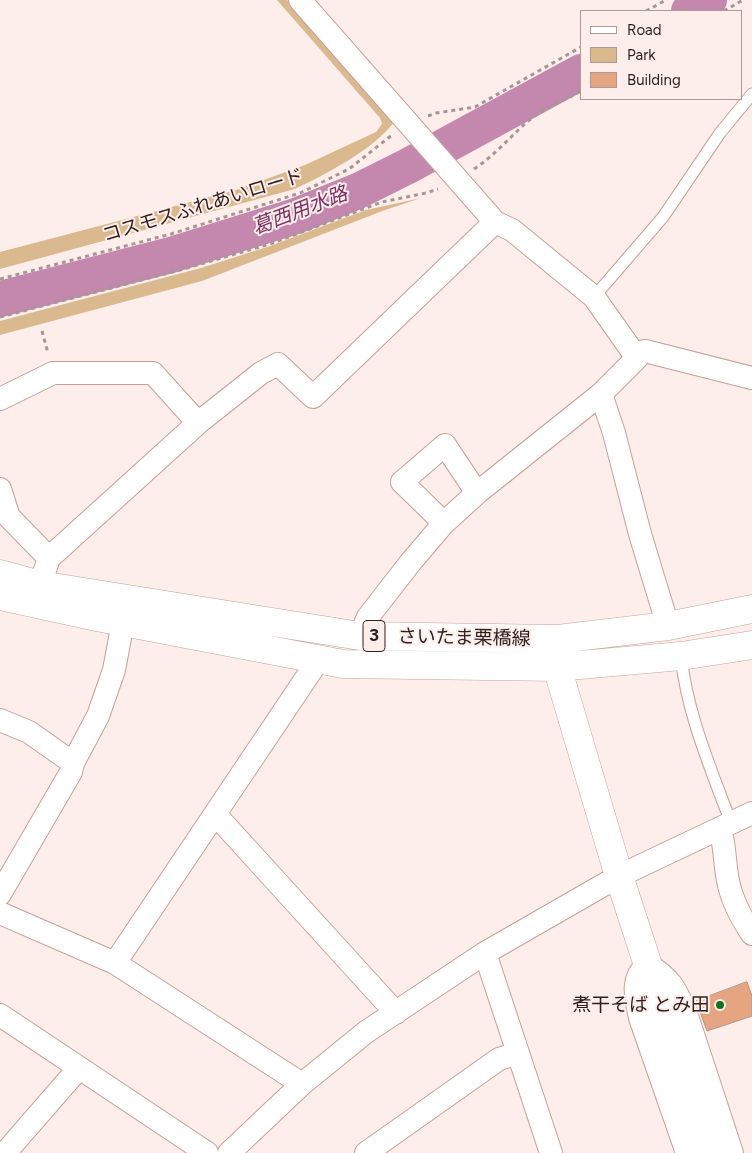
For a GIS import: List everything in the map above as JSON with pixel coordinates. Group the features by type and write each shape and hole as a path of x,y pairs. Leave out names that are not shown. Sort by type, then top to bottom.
{"main road":[{"name":"さいたま栗橋線","path":"0,574 40,585 360,636 558,639 668,626 752,609"},
{"name":"さいたま栗橋線","path":"0,596 123,622 343,664 557,667 681,656 752,645"},
{"path":"558,639 557,667 619,876 709,1153"}],"street":[{"path":"300,0 419,126 454,178 495,222 512,230 594,296 637,358 601,394 478,493 444,523 368,617 360,636"},
{"path":"40,585 49,558 198,423 261,373 278,364 313,397 495,222"},
{"path":"634,353 645,351 752,378"},
{"path":"0,399 53,373 154,372 198,423"},
{"path":"601,394 614,432 640,534 668,626"},
{"path":"444,523 402,482 445,445 478,493"},
{"path":"0,489 9,517 49,558"},
{"path":"0,894 72,772 73,763 98,716 114,670 123,622"},
{"path":"115,963 319,659"},
{"path":"2,724 30,732 73,763"},
{"path":"239,1150 302,1084 366,1032 485,953 619,876 752,813"},
{"path":"215,814 396,1012"},
{"path":"725,826 728,884 732,899 744,923 751,932"},
{"path":"0,913 115,963 302,1084"},
{"path":"485,953 551,1153"},
{"path":"687,1153 640,1018 636,998 636,979 641,969 647,964 665,976 677,993 686,1013 732,1153"},
{"path":"0,1015 207,1153"},
{"path":"366,1153 499,1059 518,1053"},
{"path":"4,1153 79,1068"}],"lane":[{"path":"594,296 663,217 715,140 752,94"},
{"path":"681,656 683,678 689,703 725,826"}],"path":[{"path":"648,10 666,0"},
{"path":"726,10 743,0"},
{"path":"419,126 436,113 475,107 580,48"},
{"path":"0,317 261,247 382,202 426,193 489,160 528,122 542,112 580,92"},
{"name":"コスモスふれあいロード","path":"0,279 171,234 300,193 349,168 392,135"}],"green space":[{"path":"277,0 287,0 394,122 385,132 362,152 295,189 0,269 0,252 236,190 305,165 376,132 382,124 380,118"},
{"path":"421,198 385,210 202,281 0,335 0,321 201,268 270,246 366,210"}],"building":[{"path":"747,982 752,996 752,1016 707,1031 696,1001"}],"waterway":[{"name":"葛西用水路","path":"691,10 709,0"},
{"name":"葛西用水路","path":"0,299 171,255 296,216 358,191 408,166 580,73"}],"place":[{"name":"煮干そば とみ田","path":"720,1005"}]}
